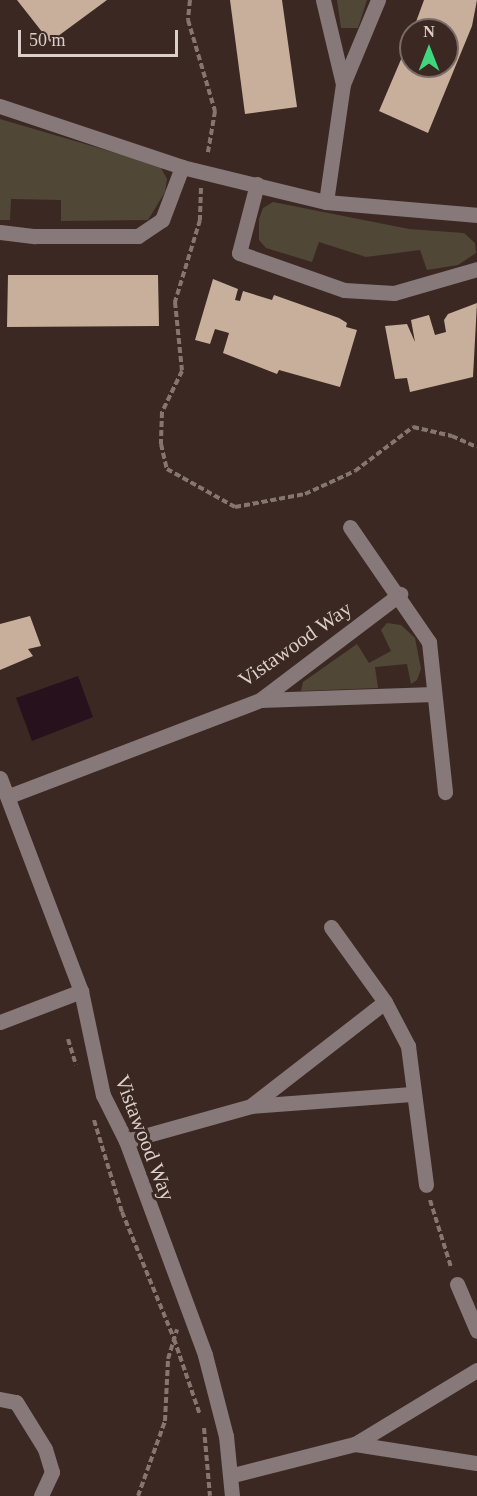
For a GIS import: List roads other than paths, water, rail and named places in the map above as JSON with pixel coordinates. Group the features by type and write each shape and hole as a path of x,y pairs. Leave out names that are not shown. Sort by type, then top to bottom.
{"street":[{"path":"323,0 343,84"},
{"path":"326,202 343,84 378,0"},
{"path":"0,106 182,167 326,202 477,215"},
{"path":"0,231 35,236 138,236 162,219 182,167"},
{"path":"257,184 239,253 344,290 394,293 477,269"},
{"path":"350,527 400,594 429,642 445,792"},
{"name":"Vistawood Way","path":"9,796 260,700 400,594"},
{"path":"260,700 434,694"},
{"name":"Vistawood Way","path":"0,778 9,796 81,991 103,1095 126,1141 205,1355 233,1475 232,1496"},
{"path":"331,927 385,1002 408,1046 412,1094 426,1185"},
{"path":"0,1022 81,991"},
{"path":"251,1106 385,1002"},
{"path":"126,1141 251,1106 412,1094"},
{"path":"457,1284 477,1331"},
{"path":"233,1475 355,1444 477,1370"},
{"path":"0,1399 16,1402 45,1449 52,1472 41,1496"},
{"path":"355,1444 477,1463"}]}
